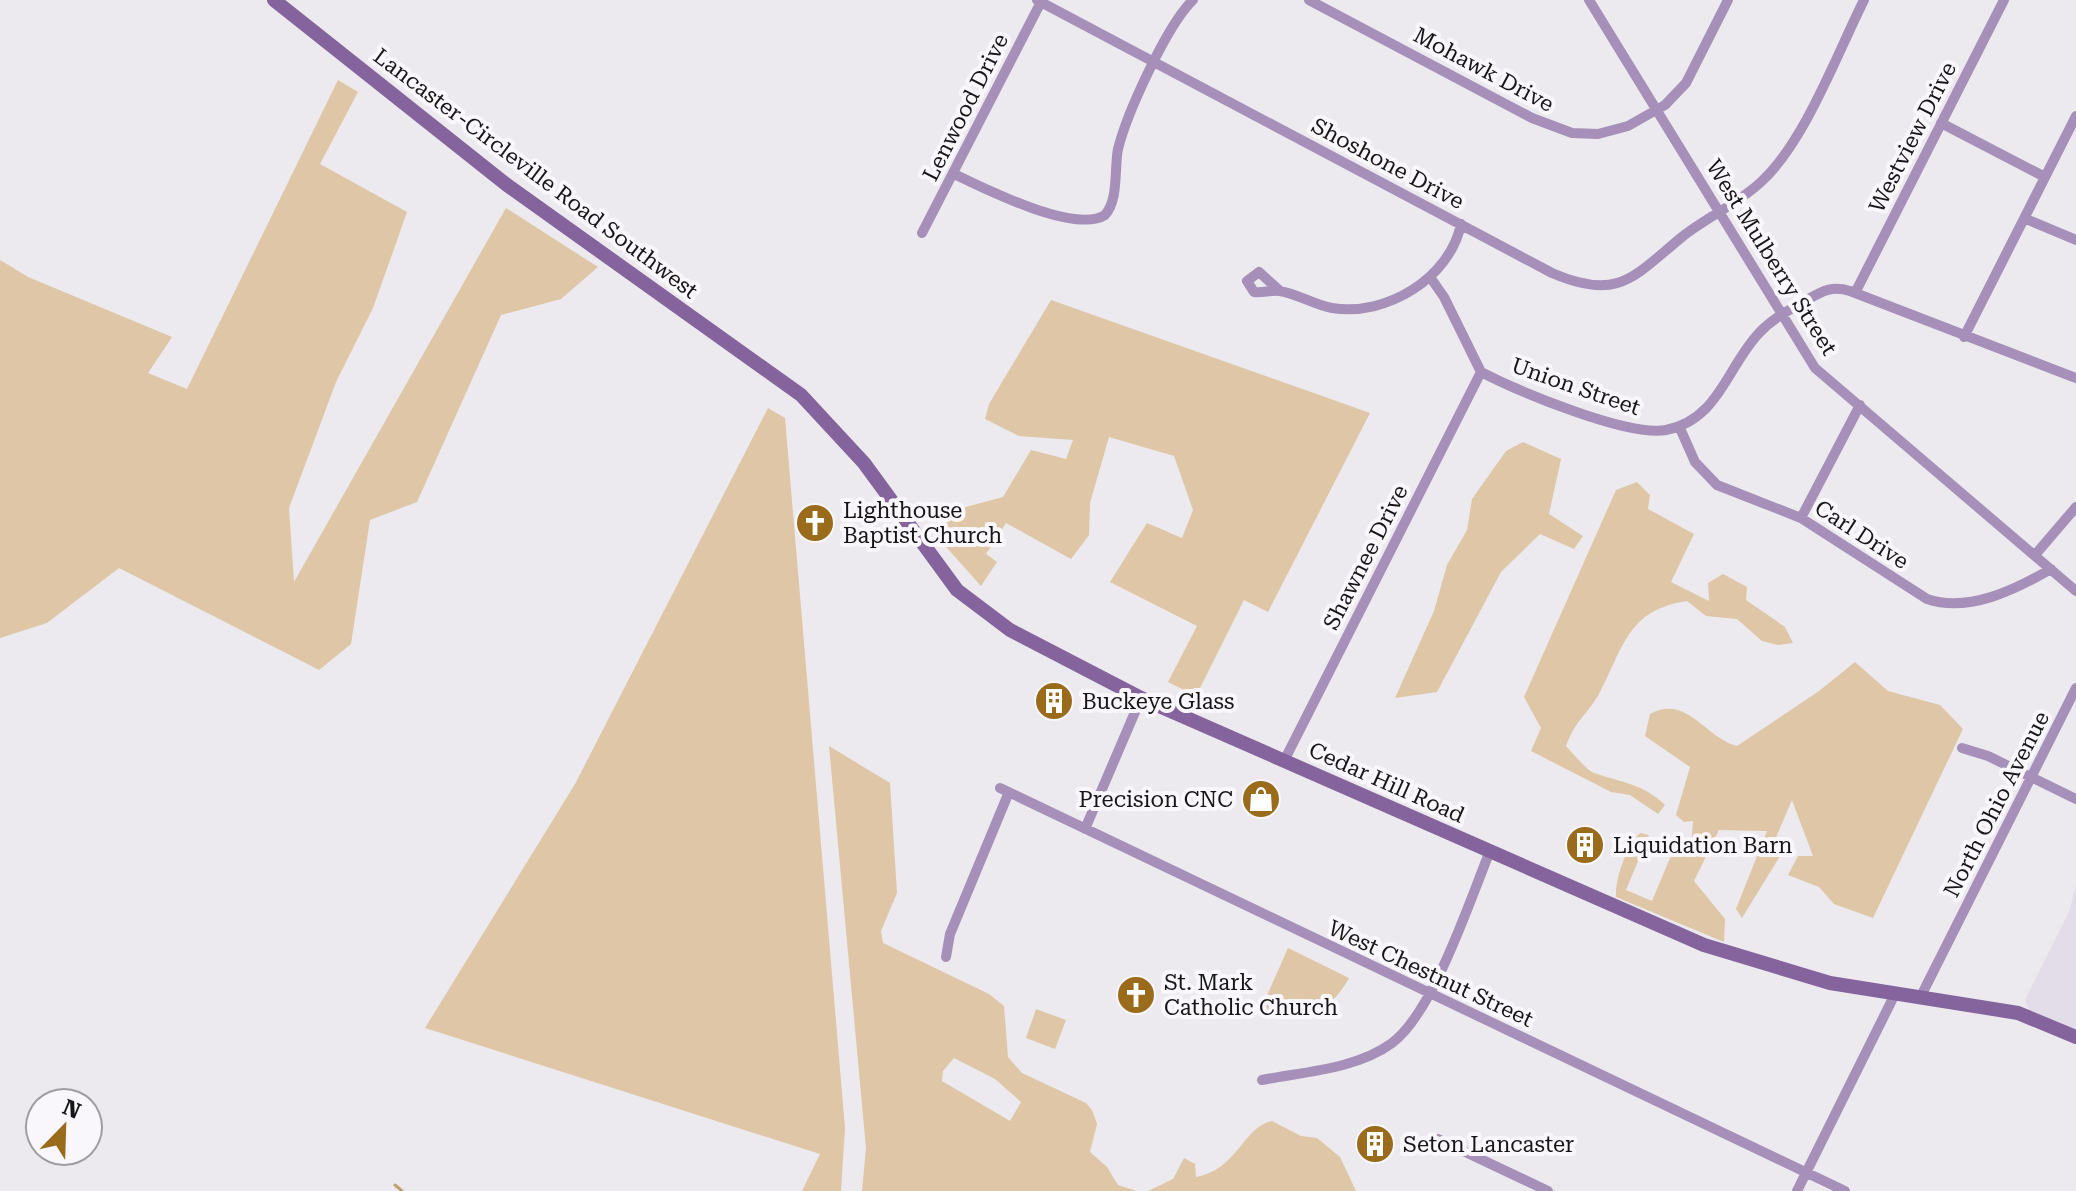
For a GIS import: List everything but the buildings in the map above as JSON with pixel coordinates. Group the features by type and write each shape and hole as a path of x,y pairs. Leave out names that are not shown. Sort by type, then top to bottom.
{"main road":[{"name":"Lancaster-Circleville Road Southwest","path":"274,0 507,185 781,380"},
{"name":"Cedar Hill Road","path":"781,380 819,412 860,459 967,599 1010,630 1141,698 1740,958 1830,983 2018,1013 2076,1037"}],"street":[{"path":"954,174 1045,211 1099,220 1110,210 1124,127 1179,16 1193,0"},
{"name":"Mohawk Drive","path":"1309,0 1560,130 1585,134 1611,132 1656,110 1679,94 1728,0"},
{"name":"West Mulberry Street","path":"1589,0 1815,368 2076,591"},
{"name":"Shoshone Drive","path":"1040,1 1564,278 1602,284 1639,274 1680,238 1755,188 1783,156 1864,0"},
{"name":"Westview Drive","path":"1855,293 2004,0"},
{"name":"Lenwood Drive","path":"922,233 1040,1"},
{"path":"1964,337 2076,116"},
{"path":"1941,123 2045,177"},
{"path":"2026,219 2076,240"},
{"path":"1280,291 1314,304 1359,309 1394,299 1430,277 1456,242 1461,224"},
{"name":"Union Street","path":"1430,277 1444,297 1481,372 1624,428 1663,431 1679,426"},
{"path":"1679,426 1708,408 1759,332 1781,315 1831,288 1855,293 2076,378"},
{"name":"Shawnee Drive","path":"1284,761 1481,372"},
{"path":"1801,518 1860,405"},
{"name":"Carl Drive","path":"1679,426 1695,462 1717,485 1801,518 1913,592 1936,602 1973,602 2022,585 2051,569"},
{"path":"2035,555 2076,507"},
{"name":"North Ohio Avenue","path":"1920,998 2076,688"},
{"path":"1085,829 1141,698"},
{"path":"1962,748 1988,756 2031,780 2076,799"},
{"name":"West Chestnut Street","path":"946,957 950,934 1004,790 1845,1191"},
{"path":"1262,1080 1340,1064 1381,1050 1410,1025 1429,994 1490,851"},
{"path":"1797,1191 1895,994"},
{"path":"1438,1139 1548,1191"}],"shaded area":[{"path":"338,80 358,92 320,164 407,212 373,308 336,382 289,508 294,582 506,208 598,267 561,299 501,315 417,502 370,520 351,644 319,670 119,568 47,623 0,638 0,260 28,277 172,337 148,373 187,389"},
{"path":"1051,300 1370,413 1268,612 1244,600 1196,696 1168,682 1197,626 1110,582 1147,523 1182,538 1193,510 1174,456 1109,437 1090,503 1089,535 1071,559 1006,523 986,554 997,562 981,586 931,530 951,511 1003,497 1031,450 1066,459 1073,440 1019,436 985,419 989,404"},
{"path":"768,408 785,418 845,1128 841,1191 802,1191 820,1154 425,1028 575,784"},
{"path":"1523,442 1561,459 1549,514 1583,536 1574,549 1540,534 1501,572 1437,692 1395,698 1434,611 1447,565 1467,530 1472,499 1506,451"},
{"path":"1637,482 1650,495 1648,509 1694,534 1671,582 1709,601 1708,583 1723,574 1747,587 1746,600 1785,627 1793,643 1778,645 1762,641 1737,619 1706,616 1687,601 1651,613 1630,633 1599,694 1566,746 1594,773 1649,792 1665,805 1658,814 1630,795 1611,792 1531,751 1541,728 1524,697 1616,490"},
{"path":"1855,662 1888,691 1940,705 1963,729 1873,918 1834,904 1819,887 1788,875 1798,856 1813,856 1792,800 1774,842 1783,851 1742,918 1736,909 1767,831 1719,830 1694,881 1725,919 1724,942 1616,897 1623,863 1640,833 1649,835 1626,890 1652,901 1670,858 1691,845 1693,821 1684,822 1676,815 1690,767 1645,736 1650,714 1675,709 1737,746 1819,691"},
{"path":"829,746 890,783 897,893 881,931 883,943 989,994 1004,1006 1008,1057 1022,1073 1086,1103 1097,1124 1090,1152 1107,1167 1118,1185 1137,1191 862,1191 866,1148","holes":["954,1058 995,1079 1021,1102 1010,1121 942,1081 943,1071"]},
{"path":"2076,885 2076,1030 2029,1010 2025,1000 2069,912"},
{"path":"1288,948 1349,978 1323,1008 1312,1013 1288,1016 1261,1009"},
{"path":"1036,1009 1066,1020 1055,1049 1026,1038"},
{"path":"1272,1121 1301,1136 1317,1138 1340,1157 1356,1191 1148,1191 1173,1179 1184,1158 1195,1164 1196,1177 1210,1173 1230,1158 1254,1131"}],"waterway":[{"path":"395,1185 402,1191"}],"place":[{"name":"Lighthouse Baptist Church","path":"815,523"},
{"name":"Buckeye Glass","path":"1054,701"},
{"name":"Precision CNC","path":"1261,799"},
{"name":"Liquidation Barn","path":"1585,845"},
{"name":"St. Mark Catholic Church","path":"1136,995"},
{"name":"Seton Lancaster","path":"1375,1144"}]}
